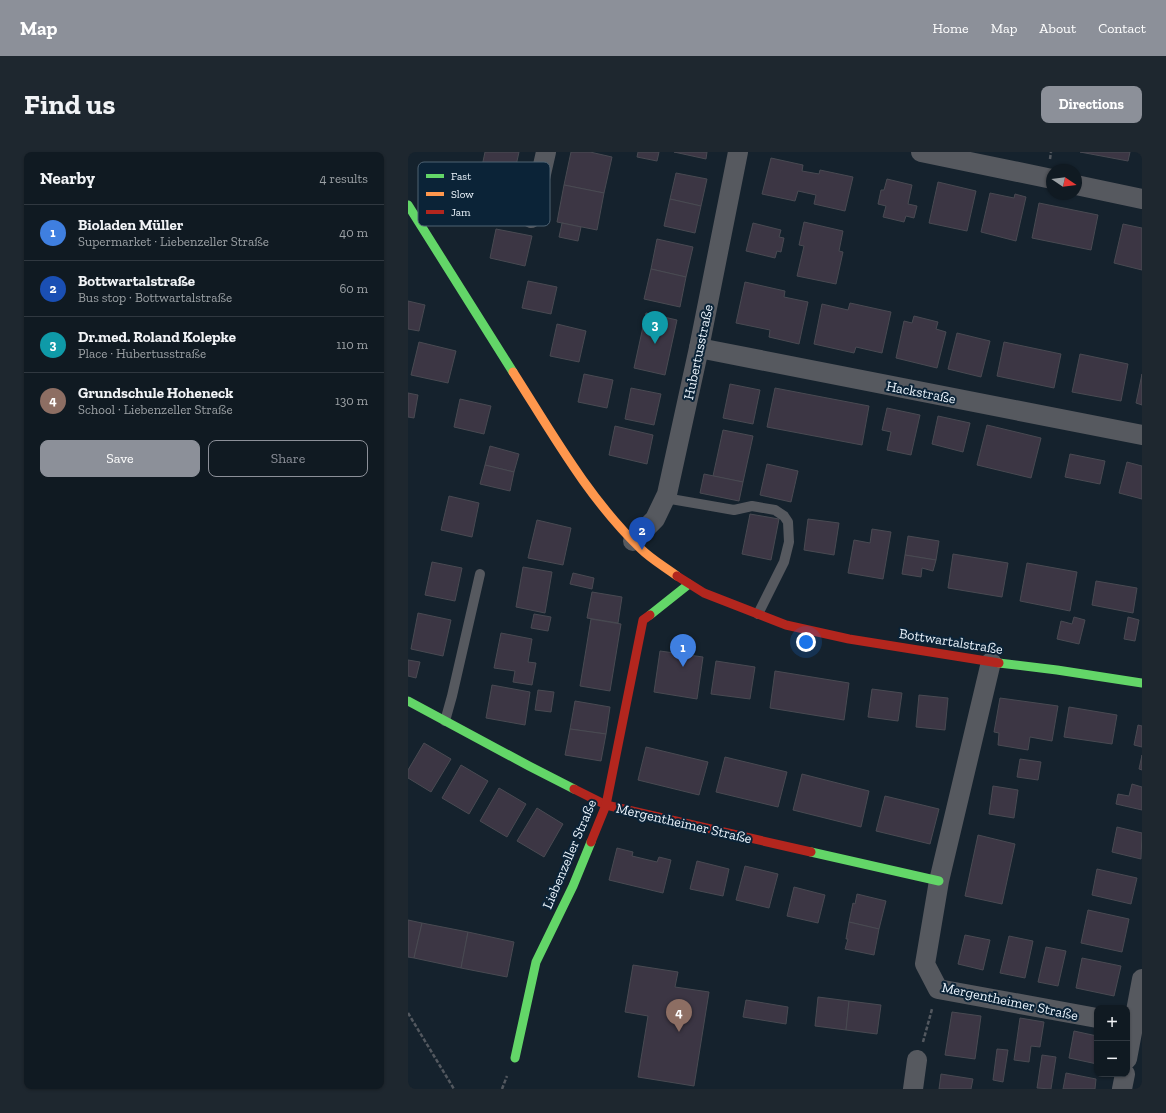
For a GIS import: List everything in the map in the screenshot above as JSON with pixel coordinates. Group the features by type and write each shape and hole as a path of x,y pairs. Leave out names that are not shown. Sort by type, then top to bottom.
{"street":[{"path":"544,162 546,152"},
{"name":"Hubertusstraße","path":"633,541 655,519 667,494 699,348 738,152"},
{"path":"921,152 1046,178"},
{"path":"1082,185 1142,199"},
{"name":"Bottwartalstraße","path":"408,205 418,221"},
{"name":"Bottwartalstraße","path":"421,226 504,359 586,485 642,550 689,584 704,593 786,625 849,639 991,662 1142,683"},
{"name":"Hackstraße","path":"699,348 1142,435"},
{"name":"Liebenzeller Straße","path":"515,1058 536,962 573,886 606,805 643,620 689,584"},
{"name":"Mergentheimer Straße","path":"991,662 939,881 925,964 938,989 1094,1017"},
{"name":"Mergentheimer Straße","path":"408,701 529,766 606,805 939,881"},
{"path":"1130,1024 1142,978"},
{"path":"913,1089 917,1060"},
{"path":"1122,1089 1124,1077"}],"lane":[{"path":"665,498 734,510 752,506 775,510 784,516 788,522 789,542 784,562 758,614"},
{"path":"445,721 480,574"}],"path":[{"path":"917,1060 938,989"},
{"path":"408,1013 454,1089"}],"building":[{"path":"485,152 519,152 517,162 483,162"},
{"path":"571,152 590,152 612,157 604,193 564,185"},
{"path":"638,152 659,152 657,161 637,157"},
{"path":"674,152 707,152 706,159"},
{"path":"1080,152 1130,152 1128,161"},
{"path":"771,158 803,165 802,171 819,174 820,170 853,177 845,211 814,204 816,195 798,191 795,201 762,194"},
{"path":"676,173 707,179 701,206 670,199"},
{"path":"887,179 912,185 908,204 917,206 914,218 906,216 904,222 883,217 886,206 878,204 881,190 884,190"},
{"path":"938,182 976,191 967,231 929,223"},
{"path":"564,185 604,193 597,230 557,222"},
{"path":"990,193 1014,198 1015,194 1026,197 1016,241 981,232"},
{"path":"670,199 701,206 695,233 664,226"},
{"path":"1039,203 1098,215 1091,250 1032,238"},
{"path":"804,222 843,231 839,251 843,252 836,284 797,276 804,246 799,245"},
{"path":"562,223 581,227 578,241 559,237"},
{"path":"753,223 781,230 779,237 784,238 781,252 777,251 775,258 746,251"},
{"path":"1123,224 1142,228 1142,270 1114,263"},
{"path":"496,229 532,236 525,266 490,258"},
{"path":"657,239 693,247 686,277 651,269"},
{"path":"651,269 686,277 680,307 644,299"},
{"path":"528,281 557,287 551,314 522,308"},
{"path":"745,282 785,291 784,297 808,302 799,344 769,337 770,330 736,323"},
{"path":"408,301 425,305 419,331 408,329"},
{"path":"850,303 891,312 882,353 856,347 854,353 814,344 822,304 848,310"},
{"path":"646,313 677,320 665,375 634,368"},
{"path":"914,316 938,322 936,329 946,332 937,368 896,358 904,321 912,323"},
{"path":"557,324 586,331 579,362 550,356"},
{"path":"957,333 990,341 981,377 948,369"},
{"path":"419,342 456,351 448,383 411,375"},
{"path":"1004,342 1061,354 1054,388 997,376"},
{"path":"1080,354 1128,364 1121,401 1072,392"},
{"path":"584,374 613,380 607,408 578,402"},
{"path":"1142,374 1142,405 1136,403"},
{"path":"730,384 760,390 753,424 723,418"},
{"path":"631,388 661,394 654,425 625,419"},
{"path":"775,388 869,406 862,445 767,427"},
{"path":"408,393 418,395 414,418 408,417"},
{"path":"460,399 491,406 484,434 454,427"},
{"path":"887,408 920,415 911,455 887,450 891,432 882,430"},
{"path":"938,416 970,423 963,452 932,444"},
{"path":"987,425 1041,438 1031,478 977,465"},
{"path":"615,426 653,435 647,464 609,455"},
{"path":"723,430 753,436 743,482 713,476"},
{"path":"490,446 519,454 514,472 485,465"},
{"path":"1070,454 1105,461 1100,484 1065,477"},
{"path":"1127,462 1142,466 1142,499 1119,493"},
{"path":"767,464 798,471 791,502 760,495"},
{"path":"485,465 514,472 510,491 480,484"},
{"path":"704,474 743,482 739,501 700,493"},
{"path":"449,496 479,503 472,537 441,530"},
{"path":"750,514 779,519 771,560 742,554"},
{"path":"808,519 839,523 834,555 804,550"},
{"path":"537,520 571,528 563,565 528,558"},
{"path":"872,529 891,532 883,579 848,573 854,540 870,543"},
{"path":"908,536 939,541 936,560 905,555"},
{"path":"953,554 1008,563 1002,597 948,588"},
{"path":"905,555 936,560 933,571 922,568 921,577 902,574"},
{"path":"432,562 462,568 455,601 425,595"},
{"path":"1027,563 1077,572 1070,611 1020,601"},
{"path":"523,567 552,572 545,613 516,607"},
{"path":"573,573 594,578 592,589 570,584"},
{"path":"1096,581 1137,588 1133,613 1092,605"},
{"path":"592,592 622,597 618,623 587,618"},
{"path":"418,613 451,620 443,656 411,649"},
{"path":"534,614 551,617 548,631 531,628"},
{"path":"1074,617 1085,620 1079,644 1057,639 1061,621 1072,624"},
{"path":"1128,617 1139,620 1135,641 1124,639"},
{"path":"591,619 621,624 610,691 580,686"},
{"path":"501,633 532,639 528,662 536,663 532,685 513,682 515,671 494,668"},
{"path":"660,651 703,657 697,699 654,692"},
{"path":"408,660 420,662 416,678 408,676"},
{"path":"716,661 755,667 750,699 711,694"},
{"path":"775,671 849,683 844,720 770,708"},
{"path":"492,685 530,692 525,725 486,718"},
{"path":"872,689 902,693 898,721 868,717"},
{"path":"538,690 554,692 551,712 535,710"},
{"path":"919,695 948,698 945,730 916,727"},
{"path":"1000,698 1058,706 1052,741 1030,737 1028,750 998,745 999,733 994,732"},
{"path":"575,701 610,707 606,734 570,729"},
{"path":"1069,707 1117,715 1112,744 1064,737"},
{"path":"1138,725 1142,726 1142,747 1134,745"},
{"path":"570,729 606,734 601,761 565,755"},
{"path":"424,743 451,759 431,792 408,778 408,770"},
{"path":"646,747 708,762 699,795 638,780"},
{"path":"1142,755 1142,770 1139,769"},
{"path":"725,757 787,772 778,807 716,792"},
{"path":"1020,759 1041,762 1038,780 1017,777"},
{"path":"461,765 488,781 469,814 442,798"},
{"path":"802,774 869,791 861,827 793,810"},
{"path":"1132,784 1142,787 1142,810 1116,804 1118,794 1129,796"},
{"path":"993,786 1018,790 1014,818 989,814"},
{"path":"499,788 526,804 507,837 480,821"},
{"path":"885,796 939,809 930,844 876,831"},
{"path":"537,808 563,824 544,857 517,841"},
{"path":"1117,827 1142,833 1141,859 1112,852"},
{"path":"978,835 1015,844 1002,904 965,896"},
{"path":"617,848 633,852 632,856 657,862 659,857 671,860 663,893 609,880"},
{"path":"697,861 729,869 723,896 690,889"},
{"path":"745,866 778,874 769,908 736,900"},
{"path":"1097,869 1137,878 1131,904 1092,895"},
{"path":"794,887 825,895 818,923 787,916"},
{"path":"857,894 886,901 879,929 849,922 853,903 855,904"},
{"path":"1088,910 1129,919 1122,952 1081,943"},
{"path":"408,920 422,923 414,958 408,957"},
{"path":"849,922 879,929 874,955 845,949 848,939 846,939"},
{"path":"422,923 468,932 461,968 414,958"},
{"path":"468,932 514,942 507,977 461,968"},
{"path":"965,935 990,940 983,970 958,964"},
{"path":"1009,936 1033,941 1025,978 1000,973"},
{"path":"1046,947 1066,951 1058,986 1038,982"},
{"path":"1082,958 1121,966 1114,996 1076,988"},
{"path":"633,965 678,972 675,987 709,992 694,1086 638,1077 648,1016 625,1012"},
{"path":"818,997 849,1001 846,1030 815,1026"},
{"path":"746,1000 788,1007 786,1024 743,1017"},
{"path":"849,1001 881,1005 877,1034 846,1030"},
{"path":"952,1012 981,1016 975,1059 945,1055"},
{"path":"1020,1018 1044,1022 1040,1047 1031,1046 1029,1062 1014,1060"},
{"path":"1074,1031 1094,1035 1094,1063 1069,1058"},
{"path":"997,1049 1008,1050 1003,1082 993,1080"},
{"path":"1042,1055 1056,1057 1051,1089 1037,1088"},
{"path":"1066,1073 1096,1079 1095,1089 1063,1089"},
{"path":"941,1074 973,1079 971,1089 939,1089"}],"traffic: fast":[{"path":"408,205 418,221"},
{"path":"421,226 513,372"},
{"path":"650,615 689,584"},
{"path":"999,663 1142,683"},
{"path":"408,701 574,789"},
{"path":"515,1058 536,962 573,886 591,842"},
{"path":"811,852 939,881"}],"traffic: slow":[{"path":"513,372 587,487 622,529 645,553 677,576"}],"traffic: jam":[{"path":"677,576 704,593 786,625 849,639 999,663"},
{"path":"591,842 606,805 643,620 650,615"},
{"path":"574,789 606,805 811,852"}],"place":[{"name":"Dr.med. Roland Kolepke","path":"655,344"},
{"name":"Bottwartalstraße","path":"642,550"},
{"name":"Bioladen Müller","path":"683,667"},
{"name":"Grundschule Hoheneck","path":"679,1032"}]}
